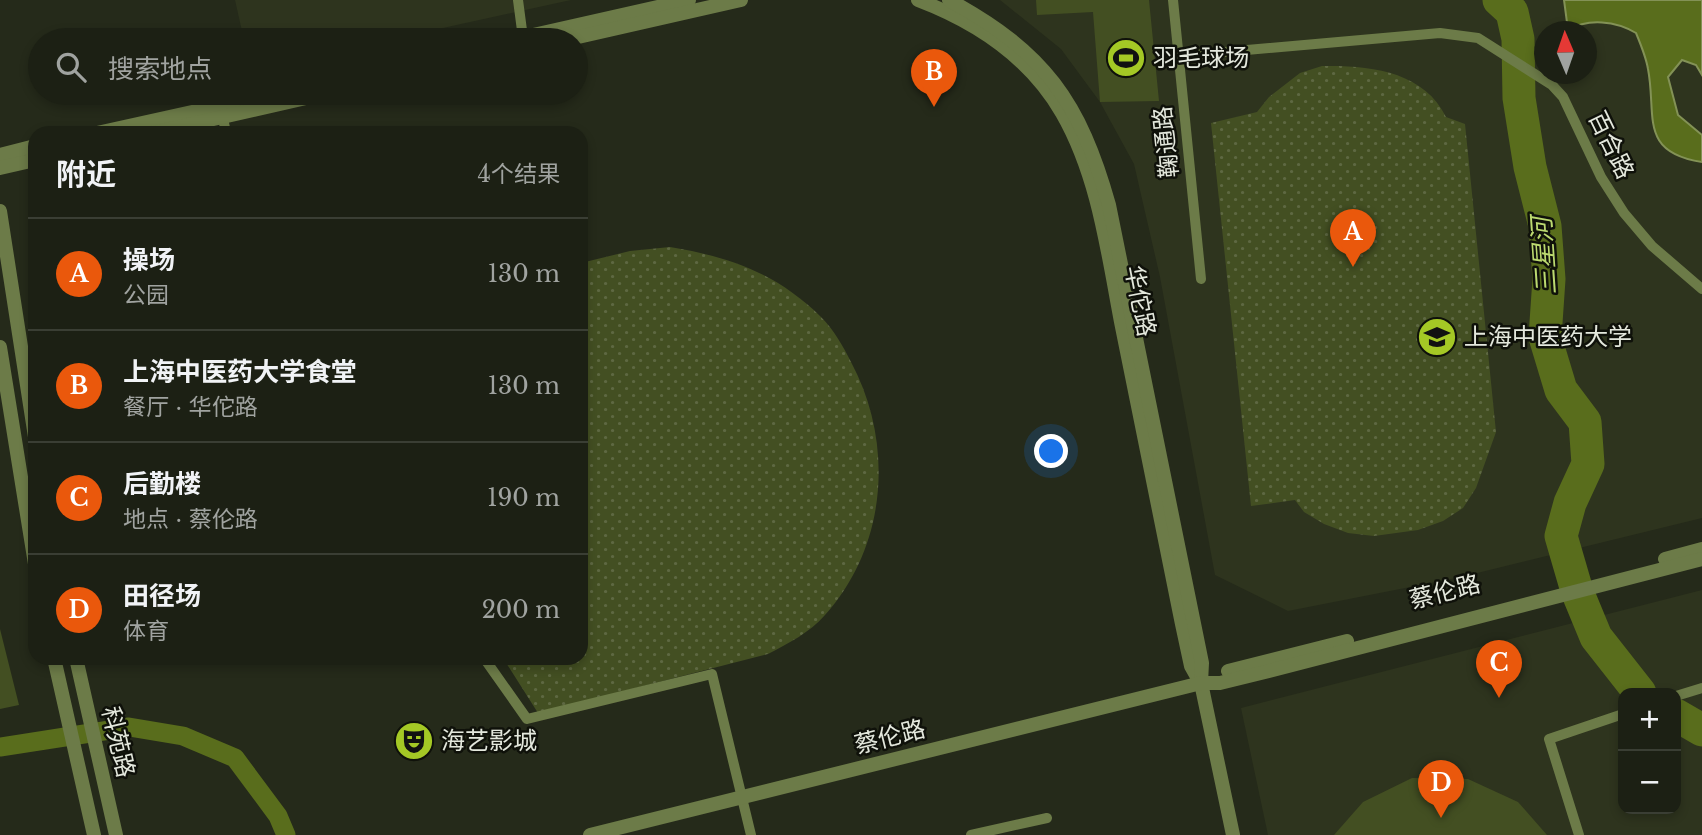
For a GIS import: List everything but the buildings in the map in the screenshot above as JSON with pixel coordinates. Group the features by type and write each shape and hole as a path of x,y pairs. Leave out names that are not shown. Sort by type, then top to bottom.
{"street":[{"path":"566,28 689,0"},
{"path":"588,35 741,0"},
{"name":"华佗路","path":"918,0 978,28 1013,53 1038,80 1075,138 1098,208 1191,666 1201,683"},
{"name":"华佗路","path":"949,0 983,18 1019,44 1046,72 1070,105 1097,162 1109,205 1202,663 1201,683 1233,835"},
{"path":"128,126 221,105"},
{"path":"169,126 221,105"},
{"path":"0,155 28,148"},
{"path":"0,168 28,162"},
{"path":"0,211 28,392"},
{"path":"0,347 28,521"},
{"name":"蔡伦路","path":"590,835 1201,683 1256,674 1609,578 1702,549"},
{"name":"蔡伦路","path":"1609,578 1702,559"},
{"name":"科苑路","path":"55,665 94,835"},
{"name":"科苑路","path":"78,665 116,835"}],"lane":[{"path":"517,28 518,0"},
{"name":"鞠通路","path":"1173,0 1201,279"},
{"name":"百合路","path":"1179,56 1440,33 1460,33 1494,47 1539,76 1563,97 1601,177 1624,213 1652,246 1702,289"},
{"path":"221,105 225,126"},
{"path":"489,665 527,719 712,674 751,835"},
{"path":"1681,694 1698,689"},
{"path":"1579,835 1549,739 1618,716"},
{"path":"971,835 1047,818"}],"shaded area":[{"path":"235,0 571,0 443,28 241,28"},
{"name":"上海中医药大学","path":"1000,0 1702,0 1702,518 1461,577 1288,611 1215,575 1160,277 1134,164 1100,102 1061,49"},
{"name":"羽毛球场","path":"1036,0 1149,0 1159,101 1100,102 1093,12 1037,15"},
{"path":"1564,0 1702,0 1702,75 1696,65 1682,60 1668,77 1678,115 1702,135 1702,162 1668,150 1659,140 1654,129 1647,64 1636,33 1597,21 1567,21"},
{"path":"1322,66 1358,67 1409,80 1424,89 1446,117 1465,124 1496,432 1476,488 1463,508 1443,521 1418,530 1374,536 1348,533 1324,524 1304,512 1295,500 1251,506 1211,123 1257,112 1269,97 1300,73"},
{"path":"670,247 732,262 787,289 821,317 848,356 865,393 874,425 878,492 872,525 862,557 846,587 819,621 791,642 768,654 538,713 507,665 588,665 588,261 630,251"},
{"path":"1702,590 1702,835 1268,835 1241,708"},
{"path":"0,629 19,705 0,709"},
{"path":"1412,778 1468,779 1518,802 1547,835 1334,835 1363,802"}],"waterway":[{"name":"三星河","path":"1499,0 1512,12 1518,39 1519,98 1530,167 1545,226 1549,279 1545,337 1561,390 1585,422 1588,464 1570,503 1561,536 1577,591 1596,637 1636,688"},
{"name":"三星河","path":"1681,718 1702,730"},
{"path":"0,747 129,727 183,736 235,758 278,816 286,835"}],"place":[{"name":"羽毛球场","path":"1126,58"},
{"name":"上海中医药大学食堂","path":"934,107"},
{"name":"操场","path":"1353,267"},
{"name":"上海中医药大学","path":"1437,337"},
{"name":"后勤楼","path":"1499,698"},
{"name":"海艺影城","path":"414,741"},
{"name":"田径场","path":"1441,818"}]}
